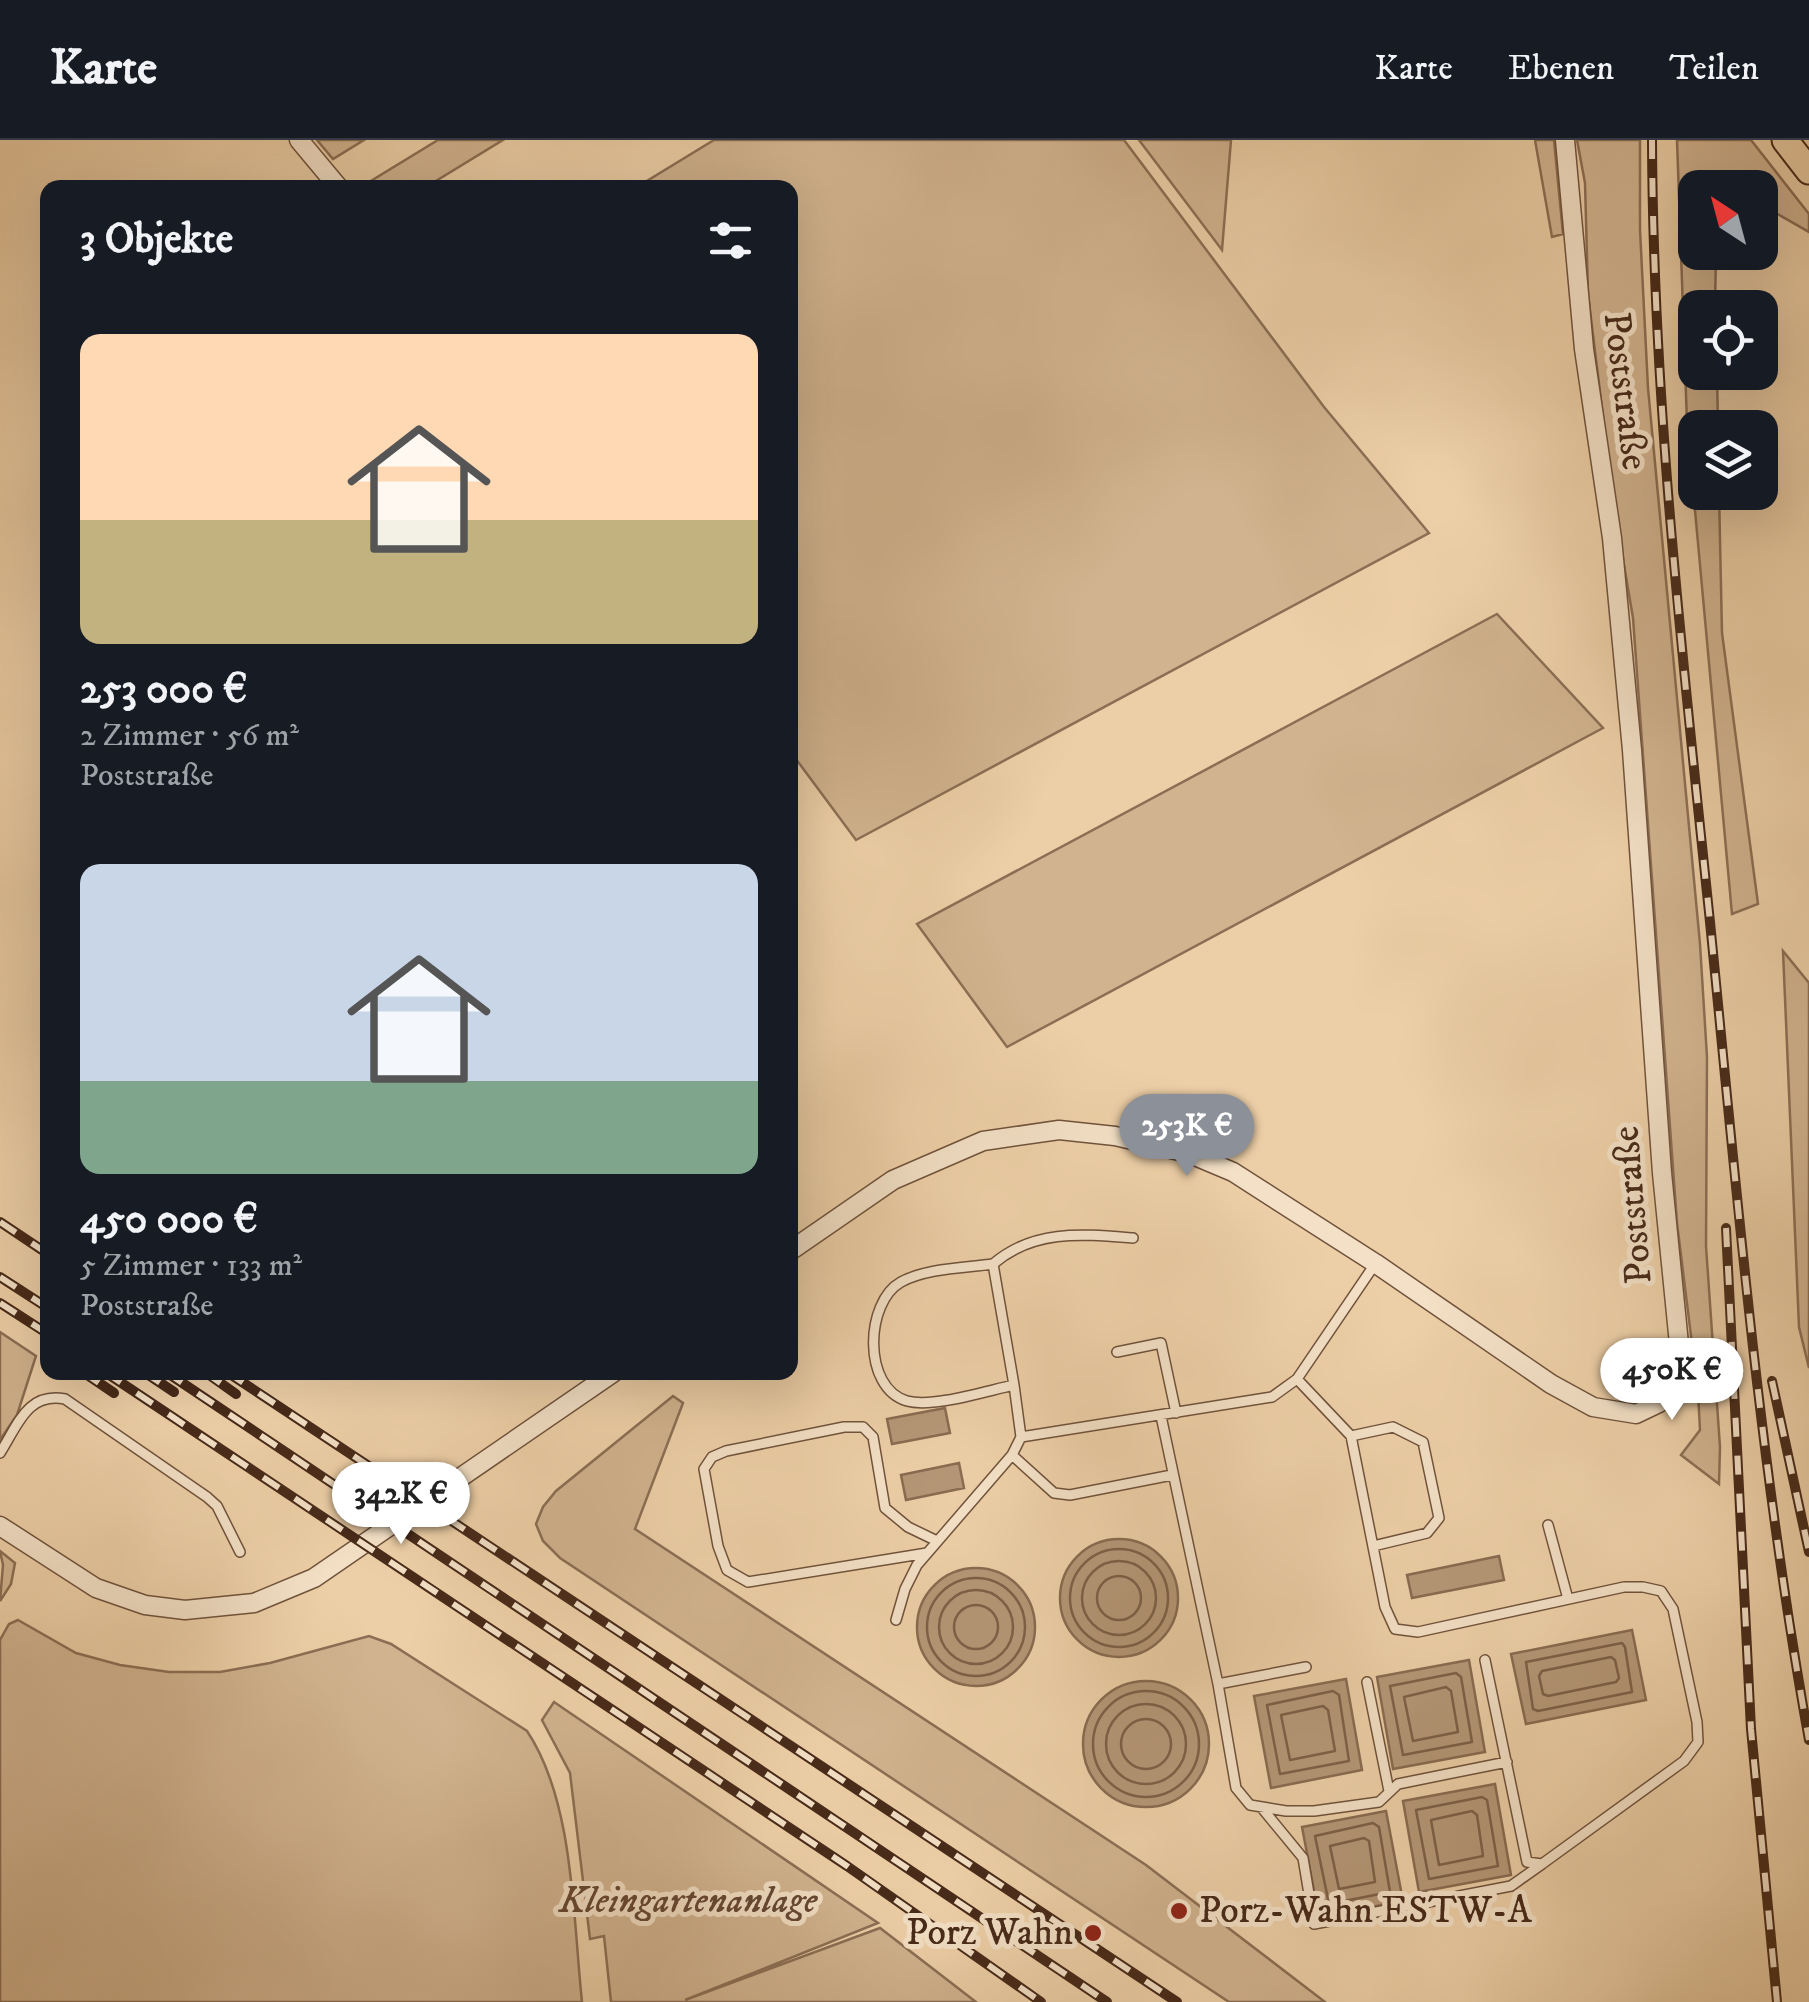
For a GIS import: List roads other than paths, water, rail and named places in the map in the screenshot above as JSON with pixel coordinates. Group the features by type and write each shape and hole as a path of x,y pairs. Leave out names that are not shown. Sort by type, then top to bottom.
{"main road":[{"path":"1784,140 1809,171"}],"street":[{"path":"299,140 332,180"},
{"name":"Poststraße","path":"798,1246 893,1180 983,1141 1059,1130 1115,1136 1188,1153 1234,1172 1376,1263 1552,1384 1594,1407 1636,1414 1659,1403 1674,1382 1680,1354 1662,1173 1632,750 1612,538 1584,350 1564,140"},
{"path":"0,1526 96,1588 145,1605 185,1610 254,1603 314,1578 602,1380"}],"lane":[{"path":"1014,1385 920,1404 902,1400 887,1388 878,1371 874,1347 877,1322 886,1298 900,1283 921,1276 993,1264 1024,1242 1078,1234 1133,1238"},
{"path":"1022,1438 1272,1397 1296,1379 1376,1263"},
{"path":"896,1620 905,1589 927,1553 1012,1455 1022,1438 993,1264"},
{"path":"1117,1352 1160,1343 1176,1413"},
{"path":"1261,1807 1302,1858 1314,1924 1511,1886 1684,1761 1698,1742 1673,1610 1660,1591 1643,1586 1624,1587 1418,1632 1395,1629 1385,1607 1351,1436 1296,1379"},
{"path":"0,1453 33,1402 50,1397 65,1399 208,1497 217,1506 240,1552"},
{"path":"1161,1416 1236,1788 1250,1805 1286,1811 1379,1802 1398,1784 1506,1762"},
{"path":"927,1553 748,1582 727,1570 718,1546 704,1468 712,1457 726,1451 864,1426 873,1437 885,1508 908,1527 937,1541"},
{"path":"1351,1436 1393,1427 1423,1442 1439,1518 1427,1534 1373,1546"},
{"path":"1012,1455 1054,1493 1070,1495 1172,1475"},
{"path":"1548,1525 1568,1599"},
{"path":"1484,1660 1527,1862 1542,1864"},
{"path":"1218,1684 1306,1667"},
{"path":"1367,1682 1389,1791"}],"water":[{"path":"945,1408 950,1433 892,1444 887,1419"},
{"path":"959,1463 964,1488 906,1500 901,1475"},
{"path":"1119,1539 1142,1543 1161,1556 1174,1575 1178,1598 1174,1621 1161,1640 1142,1653 1119,1657 1096,1653 1077,1640 1064,1621 1060,1598 1064,1575 1077,1556 1096,1543"},
{"path":"1499,1556 1504,1580 1412,1598 1407,1575"},
{"path":"976,1568 999,1572 1018,1585 1031,1604 1035,1627 1031,1650 1018,1669 999,1682 976,1686 953,1682 934,1669 921,1650 917,1627 921,1604 934,1585 953,1572"},
{"path":"1632,1630 1646,1700 1526,1724 1511,1654"},
{"path":"1469,1660 1485,1752 1393,1769 1377,1677"},
{"path":"1346,1679 1362,1770 1271,1788 1254,1696"},
{"path":"1146,1681 1170,1686 1191,1699 1204,1720 1209,1744 1204,1768 1191,1789 1170,1802 1146,1807 1122,1802 1101,1789 1088,1768 1083,1744 1088,1720 1101,1699 1122,1686"},
{"path":"1495,1784 1511,1875 1419,1892 1403,1801"},
{"path":"1386,1811 1403,1901 1319,1917 1302,1827"}],"railway":[{"path":"1652,140 1658,336 1680,629 1751,1332 1809,1740"},
{"path":"0,1222 40,1249"},
{"path":"1726,1228 1751,1729 1777,2002"},
{"path":"0,1277 40,1303"},
{"path":"0,1303 40,1329"},
{"path":"95,1380 114,1393"},
{"path":"117,1380 847,1866 1041,2002"},
{"path":"156,1380 174,1392"},
{"path":"178,1380 1107,2002"},
{"path":"216,1380 236,1394"},
{"path":"239,1380 1177,2002"},
{"path":"1772,1381 1809,1552"}],"place":[{"name":"Porz-Wahn ESTW-A","path":"1179,1911"},
{"name":"Porz Wahn","path":"1093,1933"}],"park label":[{"name":"Kleingartenanlage","path":"688,1901"}]}
